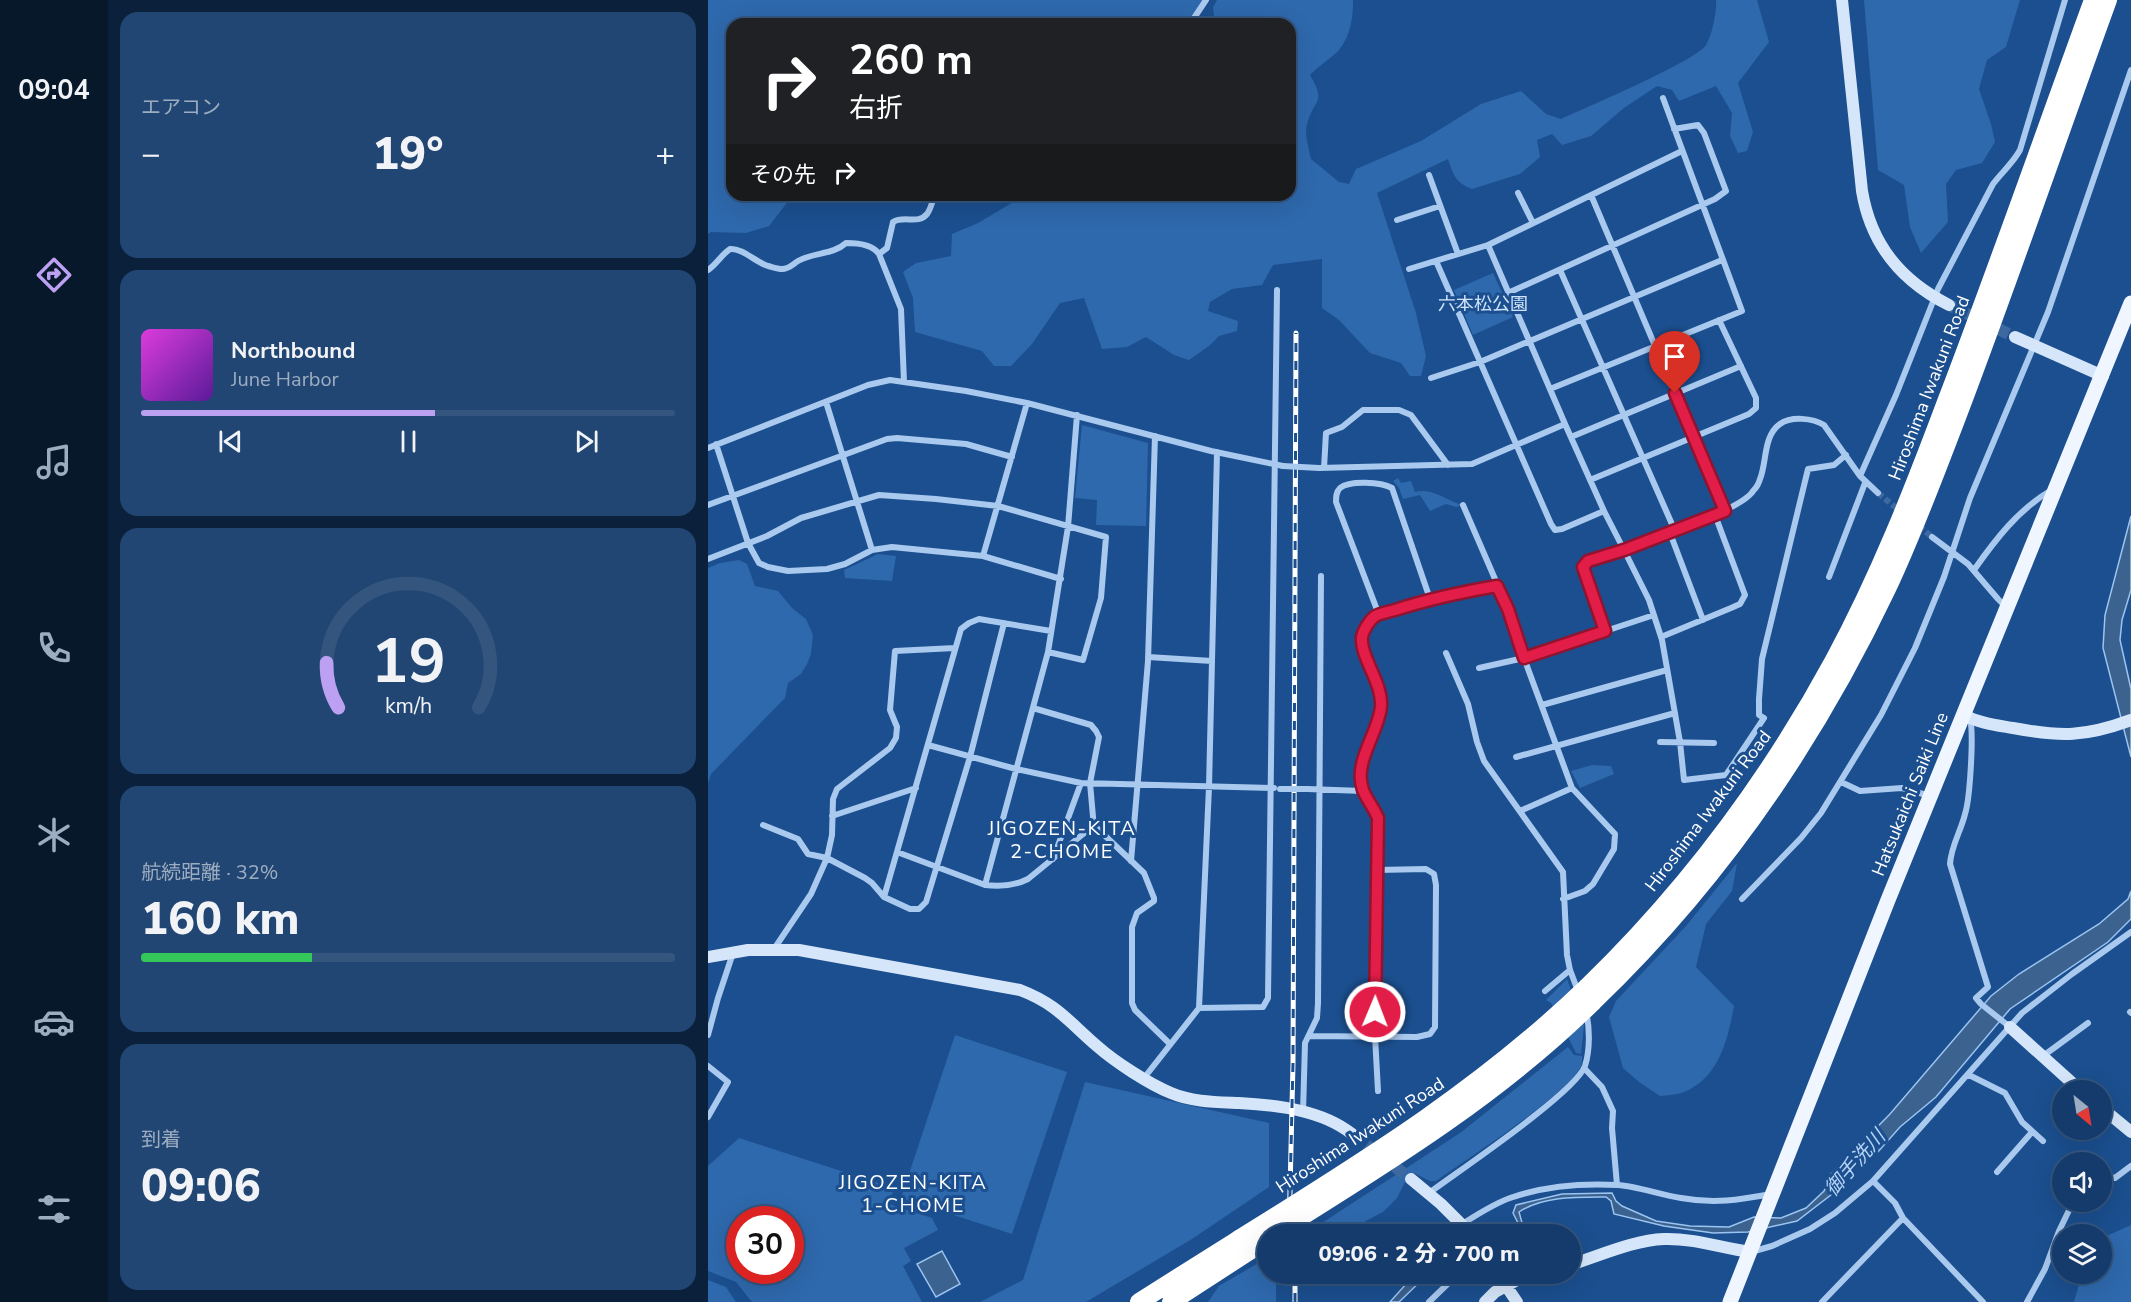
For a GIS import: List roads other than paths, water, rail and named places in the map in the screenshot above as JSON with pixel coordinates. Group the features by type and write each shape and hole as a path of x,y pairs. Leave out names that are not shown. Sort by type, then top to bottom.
{"highway":[{"name":"Hiroshima Iwakuni Road","path":"1290,1224 1451,1120 1520,1068 1590,994 1663,906 1743,805 1796,725 1854,622 1891,545 1984,305 2027,179 2093,0"},
{"name":"Hiroshima Iwakuni Road","path":"1171,1302 1243,1245 1442,1108 1590,994 1675,917 1749,823 1804,742 1857,648 1891,580 1921,511 1998,311 2108,0"},
{"name":"Hiroshima Iwakuni Road","path":"1139,1302 1179,1276 1243,1245 1257,1242"},
{"path":"1124,1302 1155,1290 1179,1276"}],"main road":[{"name":"Hatsukaichi Saiki Line","path":"1730,1302 1930,796 1967,717 2008,608 2131,303"}],"street":[{"path":"1194,18 1206,0"},
{"path":"1842,0 1862,191 1867,216 1877,239 1895,265 1910,280 1935,298 1949,304"},
{"path":"1860,476 1935,298 1993,184 2004,169 2015,160 2020,150 2065,0"},
{"path":"1742,899 1801,838 1821,813 1881,715 1915,648 1944,576 1970,498 2048,312 2131,70"},
{"path":"1550,389 1742,311 1663,98"},
{"path":"1508,293 1702,205 1726,191 1704,133 1698,125 1674,129"},
{"path":"1409,269 1488,245 1682,151"},
{"path":"1429,176 1458,254"},
{"path":"1518,193 1533,223"},
{"path":"1591,195 1725,511"},
{"path":"879,254 887,248 893,222 898,219 920,220 927,215 933,201"},
{"path":"1397,220 1440,206"},
{"path":"708,270 717,264 730,249 740,250 757,262 781,269 788,268 810,256 839,249 846,243 856,243 876,249 901,309 904,382"},
{"path":"1488,245 1604,511 1649,600 1661,637 1668,670 1684,780 1726,775 1764,718 1759,715 1762,659 1808,469 1834,465 1846,455"},
{"path":"1431,378 1480,362 1722,260"},
{"path":"1436,261 1555,530 1604,511"},
{"path":"1560,270 1642,458 1672,532 1703,620"},
{"path":"1199,1008 1263,1007 1268,998 1277,290"},
{"path":"1590,480 1749,414 1756,408 1756,398 1719,320"},
{"path":"2015,337 2103,376"},
{"path":"1571,436 1741,366"},
{"path":"708,448 868,385 890,380 1027,403 1217,452 1283,466 1321,468 1472,464 1565,424"},
{"path":"826,402 872,550"},
{"path":"983,556 1027,403"},
{"path":"1321,468 1326,433 1342,427 1363,410 1399,410 1411,415 1448,465"},
{"path":"986,885 1048,652 1068,527 1077,415"},
{"path":"1605,631 1583,567 1588,561 1624,550 1735,507 1752,495 1761,478 1764,458 1774,429 1783,422 1815,420 1824,425 1865,483 1878,493"},
{"path":"1131,861 1148,657 1155,436"},
{"path":"708,505 887,439 966,444 1012,457"},
{"path":"716,444 748,543 759,563 788,571 827,569 845,564 872,550 892,547 983,556 1061,579"},
{"path":"1144,1078 1199,1008 1209,787 1217,452"},
{"path":"1379,615 1336,502 1336,494 1340,487 1351,484 1383,483 1392,488 1430,598"},
{"path":"1829,578 1865,483"},
{"path":"1974,570 2001,532 2042,496 2057,488"},
{"path":"708,559 801,518 879,495 998,506 1106,537 1101,598 1083,660 1048,652"},
{"path":"1463,505 1508,609 1572,788 1615,834 1614,849 1593,884 1585,891 1563,899"},
{"path":"1661,637 1740,604 1745,595 1715,515"},
{"path":"1932,537 1974,570 2008,608"},
{"path":"1303,1113 1305,1043 1317,1018 1318,1003 1321,576"},
{"path":"1378,1091 1375,1036 1378,818 1363,791 1361,779 1363,760 1377,724 1381,704 1378,684 1362,638 1363,632 1374,617 1379,615 1430,598 1497,586"},
{"path":"1479,668 1524,658 1654,615"},
{"path":"884,897 961,629 979,619 1052,631"},
{"path":"763,825 798,839 808,854 827,858 872,883 884,897 910,909 919,909 926,902 970,757 1004,623"},
{"path":"774,949 811,894 827,858 832,835 833,799 837,789 890,748 896,738 897,727 890,710 895,651 956,648"},
{"path":"1429,1193 1545,1107 1569,1086 1584,1068 1588,1049 1588,1021 1570,970 1563,899 1563,872 1484,761 1468,704 1446,653"},
{"path":"1148,657 1212,661"},
{"path":"1542,705 1668,670"},
{"path":"1033,708 1091,725 1096,731 1098,737 1090,783 1094,828 1144,873 1154,898 1149,906 1137,913 1132,927 1132,1004 1135,1010 1170,1044"},
{"path":"1515,757 1675,713"},
{"path":"1967,717 1984,723 2054,735 2084,734 2131,720"},
{"path":"1967,717 1972,738 1967,808 1950,864 1988,987 1976,998 2069,1080"},
{"path":"1660,742 1714,743"},
{"path":"928,745 1016,769 1081,783 1363,791"},
{"path":"1053,859 1081,783"},
{"path":"1840,783 1860,791 1902,788 1930,796"},
{"path":"832,816 916,788"},
{"path":"1520,811 1572,788"},
{"path":"897,852 986,885 999,887 1018,884 1028,879 1088,830 1094,828"},
{"path":"1309,1036 1417,1037 1430,1034 1435,1027 1436,885 1434,874 1426,869 1377,870"},
{"path":"1581,1262 1643,1242 1666,1239 1718,1245 1750,1252 1772,1246 1810,1229 1835,1213 1873,1181 1969,1075 2007,1024 2131,932"},
{"path":"708,957 733,952 774,949 825,954 1020,990 1060,1010 1100,1049 1161,1089 1183,1098 1257,1104 1327,1118 1352,1134"},
{"path":"708,1035 733,952"},
{"path":"1545,991 1570,970"},
{"path":"2042,1056 2088,1023"},
{"path":"708,1066 728,1082 708,1117"},
{"path":"1584,1068 1602,1087 1613,1111 1612,1128 1617,1185"},
{"path":"1969,1075 2005,1093 2022,1122 2043,1141"},
{"path":"2112,1116 2131,1132"},
{"path":"1997,1172 2032,1132"},
{"path":"2112,1178 2115,1178 2131,1166"},
{"path":"1411,1179 1461,1224"},
{"path":"1873,1181 1895,1203 1903,1218 1983,1302"},
{"path":"1471,1224 1491,1206 1546,1188 1617,1185 1710,1202 1772,1196"},
{"path":"2027,1302 2045,1269 2068,1212"},
{"path":"1821,1302 1903,1218"},
{"path":"1429,1302 1448,1284"},
{"path":"1485,1302 1492,1294 1510,1284"},
{"path":"1506,1286 1517,1302"}],"water":[{"path":"2131,516 2131,590 2122,620 2120,640 2131,689 2131,757 2103,648 2105,615"},
{"name":"御手洗川","path":"2131,891 2131,919 2108,942 2010,1009 1936,1097 1900,1127 1877,1153 1850,1170 1836,1191 1797,1221 1748,1232 1713,1233 1664,1226 1614,1214 1611,1201 1606,1197 1572,1198 1539,1203 1519,1212 1522,1224 1517,1224 1513,1213 1516,1205 1562,1194 1612,1193 1622,1206 1656,1221 1690,1226 1729,1227 1754,1217 1781,1218 1806,1208 1824,1191 1831,1174 1890,1114 1991,996 2019,974 2099,924 2128,899"},
{"path":"942,1251 960,1284 936,1297 917,1264"},
{"path":"1406,1284 1418,1284 1399,1302 1390,1302"}],"tunnel":[{"path":"1949,305 2015,337"},
{"path":"1878,493 1901,512"},
{"path":"1919,526 1932,537"},
{"path":"1352,1134 1411,1179"}],"railway":[{"path":"1289,1224 1293,1063 1296,333"},
{"path":"1295,1284 1295,1302"}],"district":[{"name":"JIGOZEN-KITA 2-CHOME","path":"1062,840"},
{"name":"JIGOZEN-KITA 1-CHOME","path":"913,1194"}],"park label":[{"name":"六本松公園","path":"1483,304"}]}
